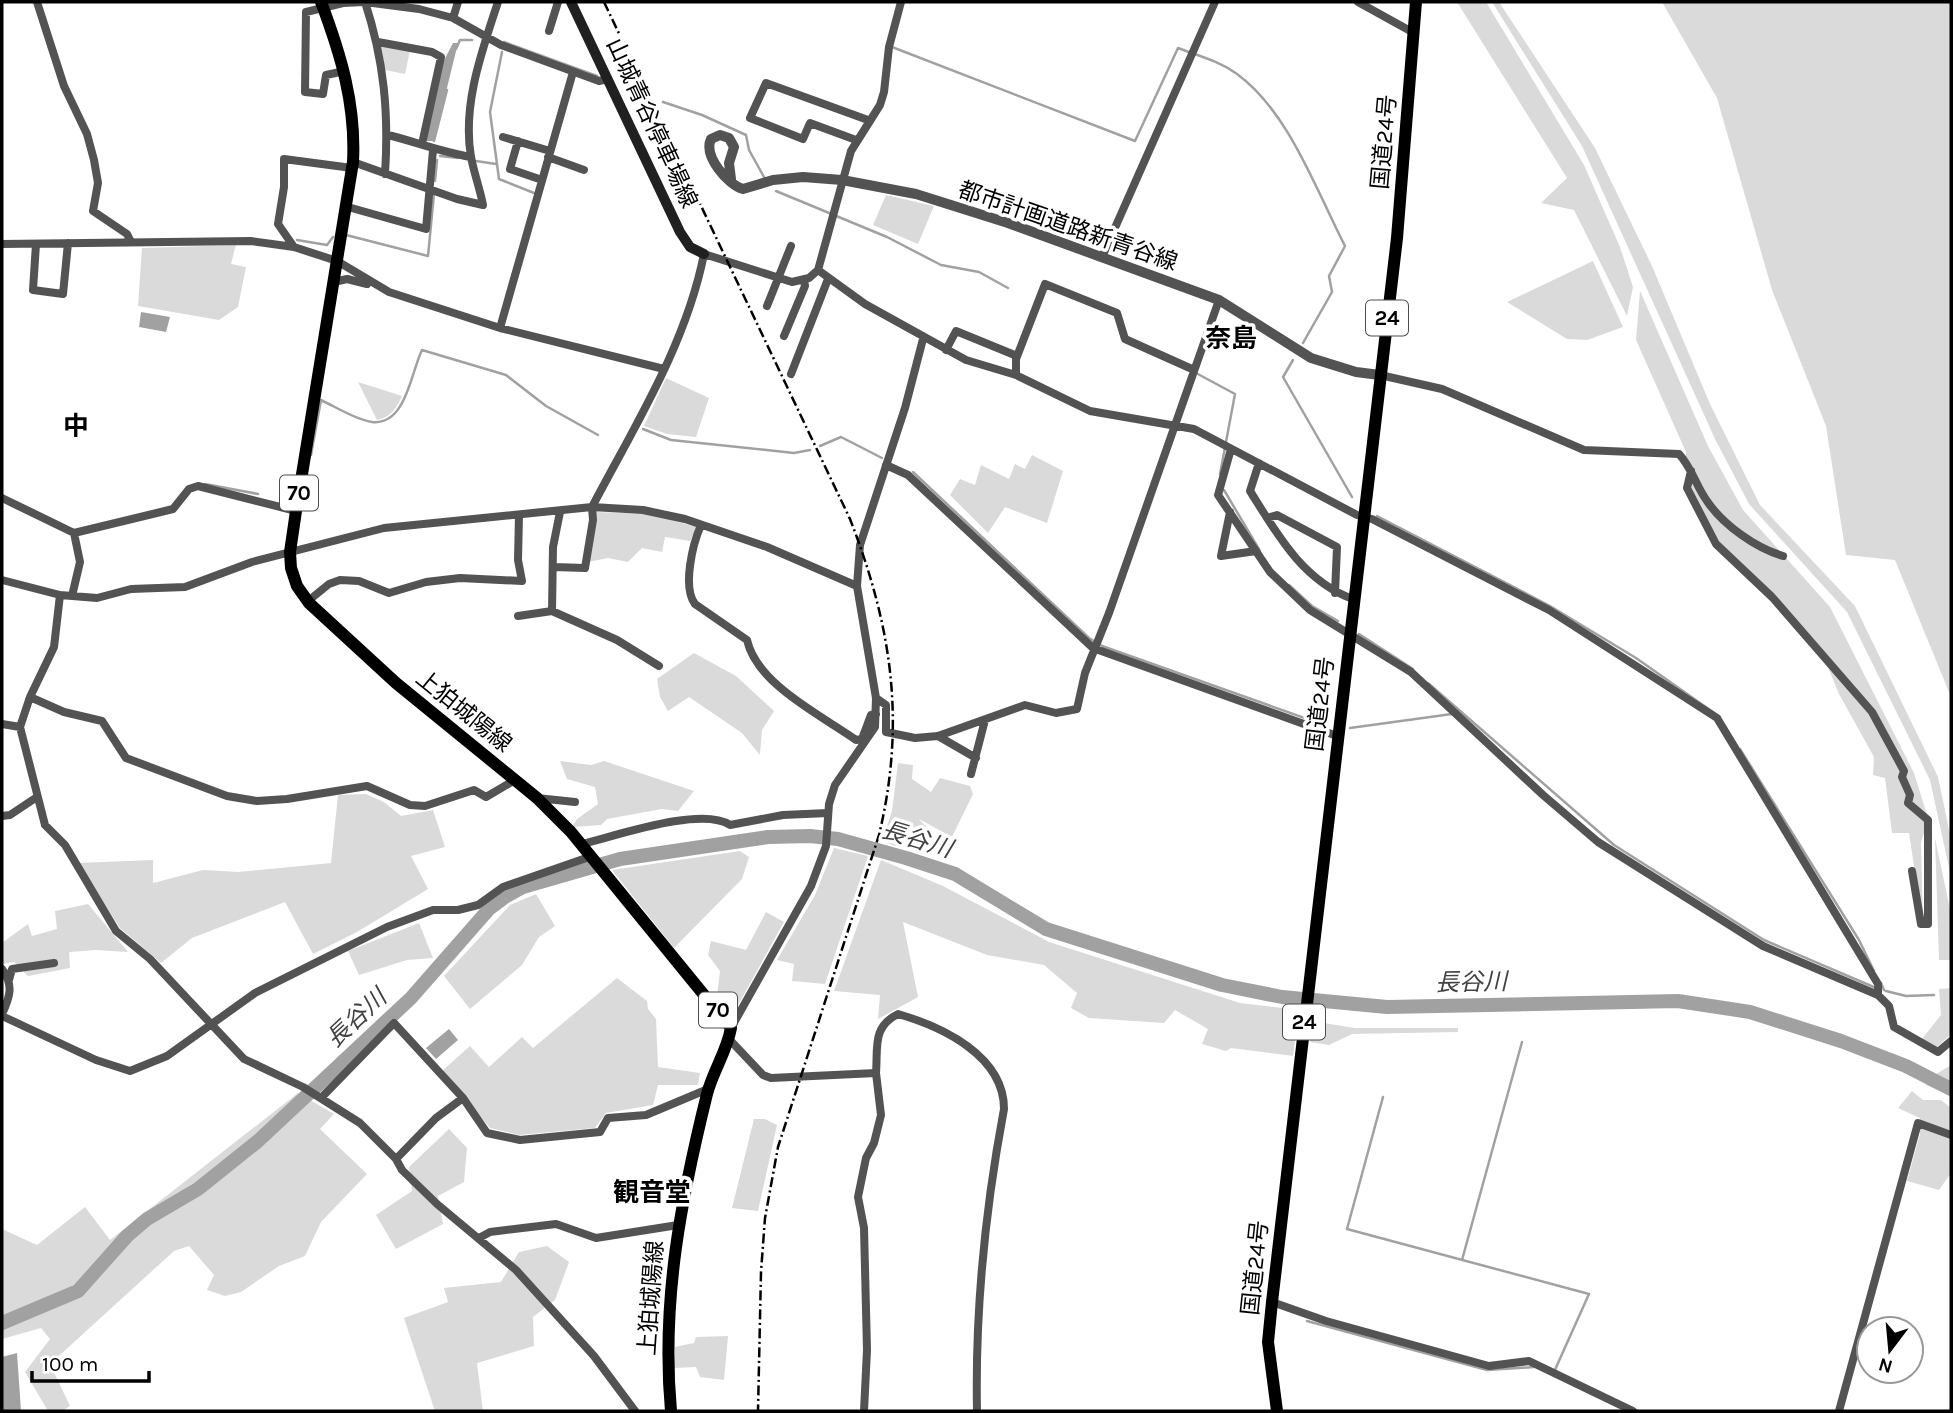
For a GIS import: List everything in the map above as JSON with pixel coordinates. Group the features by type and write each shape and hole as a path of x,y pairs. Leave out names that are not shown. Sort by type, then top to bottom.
{"main road":[{"name":"山城青谷停車場線","path":"571,2 680,232 690,247 704,254"},
{"name":"国道24号","path":"1277,1411 1268,1342 1402,187 1416,2"},
{"name":"上狛城陽線","path":"322,5 345,71 354,134 353,165 296,511 290,552 291,568 308,601 396,683 537,798 582,844 730,1034 708,1089 670,1274 668,1331 671,1411"}],"street":[{"path":"37,2 64,86 87,134 94,160 97,183 93,211 127,234 131,242"},
{"path":"345,71 326,75 323,94 305,92 306,12 322,5 365,2 420,5 453,18 500,45 599,81 608,79"},
{"path":"365,2 378,42 386,90 385,174"},
{"path":"453,18 458,2"},
{"path":"483,205 471,157 470,114 487,37 498,2"},
{"path":"549,31 558,2"},
{"path":"554,567 585,568 593,520 592,508 664,369 700,275 704,254 792,282 804,279 818,270 831,213 856,140 880,105 889,47 901,2"},
{"path":"1102,257 1215,2"},
{"path":"1358,2 1414,33"},
{"path":"378,42 432,52 441,57 422,144"},
{"path":"500,328 573,72"},
{"path":"856,140 810,123 803,139 750,118 766,83 868,120"},
{"path":"387,135 422,144 433,150 471,157"},
{"path":"503,137 584,170"},
{"path":"518,141 510,169 542,180"},
{"path":"348,207 426,229 433,150"},
{"path":"294,247 278,224 284,187 284,159 353,165 430,187 457,199 494,208"},
{"name":"都市計画道路新青谷線","path":"731,179 737,187 743,189 784,178 842,180 916,194 1219,300 1311,358 1356,372 1380,375"},
{"path":"2,244 251,241 294,247 337,261 376,286"},
{"path":"36,244 33,290 63,294 68,243"},
{"path":"767,306 791,246"},
{"path":"818,270 923,339 987,367 1016,375 1090,411 1194,429 1549,610 1717,718 1878,984 1878,995"},
{"path":"334,282 347,279 376,286 500,328 664,369"},
{"path":"784,336 805,286 804,279"},
{"path":"791,373 828,279"},
{"path":"1016,375 1017,356 1045,284 1117,313 1125,339 1192,369"},
{"path":"876,698 886,705 886,732 915,738 938,736 1025,705 1056,713 1077,709 1093,648 1099,639 1192,369 1219,300"},
{"path":"946,350 956,331 1017,356"},
{"path":"876,1073 771,1078 762,1075 730,1034 805,898 826,846 828,813 835,785 870,737 876,714 876,698 857,586 860,545 923,339"},
{"path":"1380,375 1442,389 1584,450 1679,454 1707,501 1726,523 1771,552 1783,556"},
{"path":"1226,447 1218,495 1270,572 1310,610 1411,672 1598,842 1763,946 1878,995 1889,1006 1894,1027 1909,1037 1938,1052 1951,1041"},
{"path":"1259,463 1250,491 1288,553 1335,593 1353,599"},
{"path":"886,465 908,475 1093,648 1337,736"},
{"path":"1691,471 1687,488 1716,544 1772,597 1820,654 1838,670 1854,695 1872,712 1896,755 1910,795 1908,803 1928,820 1928,924 1921,924 1912,871"},
{"path":"2,498 75,533 173,509 190,489 198,486 296,511"},
{"path":"2,580 60,595 97,598 131,589 185,587 290,552 384,528 592,508 643,510 701,525 767,547 857,586"},
{"path":"552,611 553,547 560,512"},
{"path":"1230,512 1221,556 1256,551"},
{"path":"308,601 329,583 340,580 359,581 389,593 426,582 460,578 522,581 518,560 519,515"},
{"path":"1267,519 1276,515 1337,547 1335,593"},
{"path":"701,525 691,556 691,592 695,604 747,640 751,658 764,675 856,740 862,739 870,715 876,714"},
{"path":"72,596 80,562 75,533"},
{"path":"60,595 54,647 30,697 20,727 45,825 65,845 116,931 150,959 244,1059 303,1087 360,1123 396,1159 402,1170 516,1270 594,1356 635,1411"},
{"path":"518,616 552,611 617,640 659,666"},
{"path":"30,697 64,712 102,721 126,758 227,796 257,801 287,799 367,786 410,804 425,806 474,790 486,797 516,780"},
{"path":"971,774 985,720"},
{"path":"2,724 20,727"},
{"path":"938,736 976,758"},
{"path":"2,816 10,815 37,797"},
{"path":"537,798 575,802"},
{"path":"582,844 679,821 721,819 730,825 783,815 828,813"},
{"path":"54,963 12,969 9,980 10,996 2,1015 96,1060 130,1071 167,1056 255,993 387,926 433,910 458,910 478,905 503,887 594,858"},
{"path":"2,969 9,980"},
{"path":"864,1411 867,1350 864,1228 858,1197 866,1158 874,1143 881,1115 876,1073 878,1034 885,1021 898,1014 928,1025 976,1052 995,1072 1004,1094 982,1251 976,1329 977,1411"},
{"path":"321,1098 394,1023 463,1098 487,1133 520,1140 600,1132 608,1118 646,1115 708,1089"},
{"path":"396,1159 436,1118 463,1098"},
{"path":"1839,1411 1917,1123 1951,1135"},
{"path":"478,1238 489,1232 556,1224 596,1238 678,1225"},
{"path":"1272,1302 1489,1366 1530,1361 1633,1411"}],"shaded area":[{"path":"1457,2 1486,2 1584,165 1620,247 1633,287 1627,316 1574,210 1541,203 1567,178"},
{"path":"1492,2 1499,2 1595,148 1652,266 1710,404 1760,505 1855,606 1938,777 1951,839 1951,877 1930,780 1847,612 1749,504 1716,441 1582,146"},
{"path":"1662,2 1951,2 1951,697 1895,560 1846,555 1826,426 1772,290 1717,98"},
{"path":"453,43 458,43 434,141 427,141 425,138 439,70"},
{"path":"381,44 410,50 405,74 385,70"},
{"path":"886,195 934,206 918,244 873,225"},
{"path":"236,245 231,264 246,267 238,307 219,320 138,306 142,248"},
{"path":"1593,261 1623,327 1587,340 1567,339 1507,302"},
{"path":"1640,291 1708,446 1743,510 1830,607 1914,773 1928,818 1921,843 1923,926 1909,833 1892,833 1885,778 1873,775 1874,757 1839,694 1823,655 1719,543 1686,483 1686,452 1636,340"},
{"path":"141,312 170,317 166,332 139,327"},
{"path":"666,378 709,398 696,437 667,434 644,426"},
{"path":"358,382 402,396 392,412 377,420"},
{"path":"1032,455 1063,471 1047,523 1005,507 988,533 950,495 960,479 975,485 981,465 1009,479 1015,464 1025,469"},
{"path":"595,512 650,514 696,527 690,541 665,537 662,552 642,548 628,562 608,558 588,562"},
{"path":"694,653 736,676 774,711 762,730 760,755 742,733 689,697 668,711 660,697 657,679"},
{"path":"560,761 591,765 604,761 694,791 678,811 662,809 607,819 601,825 572,827 577,819 598,804 595,787 567,779"},
{"path":"898,763 913,765 912,779 931,792 940,778 970,786 973,794 952,837 919,819 941,843 939,851 917,837 895,846 882,841 892,811"},
{"path":"366,794 384,802 401,816 433,810 445,847 411,856 428,889 357,932 313,954 285,902 192,938 161,963 120,928 78,863 153,860 153,883 203,870 238,872 331,863 338,795"},
{"path":"1935,838 1951,914 1951,960 1939,960"},
{"path":"834,848 868,856 825,984 792,981 794,964 777,960 815,895"},
{"path":"740,851 749,857 742,879 674,948 612,870"},
{"path":"881,860 943,886 1049,942 1240,1003 1299,1010 1293,1056 1231,1048 1226,1051 1202,1044 1208,1029 1175,1010 1164,1023 1089,1018 1071,1008 1077,993 1044,965 987,955 903,922 918,997 878,1019 880,995 834,991"},
{"path":"536,894 555,926 539,937 522,965 470,1009 444,976 510,905"},
{"path":"88,904 128,952 69,952 70,968 28,976 14,962 2,964 2,943 28,924 32,936 57,929 55,911"},
{"path":"766,912 784,922 737,1007 717,996 720,971 708,955 711,941 746,950"},
{"path":"419,923 433,958 407,960 359,975 348,951"},
{"path":"617,978 647,1001 648,1009 656,1019 658,1067 700,1073 698,1085 658,1085 653,1105 606,1113 595,1128 519,1135 490,1128 442,1071 470,1046 489,1067 522,1037 533,1048"},
{"path":"1951,988 1951,1034 1936,1048 1922,1039 1941,1015 1939,989"},
{"path":"1311,1021 1355,1028 1458,1028 1458,1032 1352,1034 1329,1045 1310,1042"},
{"path":"449,1029 458,1040 436,1059 426,1048"},
{"path":"1951,1065 1951,1096 1926,1085 1928,1079"},
{"path":"1912,1091 1923,1100 1941,1100 1951,1108 1951,1173 1939,1190 1907,1181 1920,1134 1920,1118 1898,1108"},
{"path":"298,1093 334,1114 320,1129 367,1174 321,1222 305,1256 279,1266 241,1292 225,1296 207,1290 214,1275 189,1246 174,1251 50,1364 70,1406 62,1411 48,1411 25,1372 50,1339 41,1328 2,1339 2,1229 37,1245 85,1207 110,1240"},
{"path":"754,1119 765,1119 777,1125 758,1211 732,1208"},
{"path":"449,1129 467,1148 464,1182 438,1196 443,1224 396,1249 376,1215 412,1191 409,1167"},
{"path":"547,1246 569,1262 555,1300 533,1317 534,1346 477,1363 483,1411 435,1411 404,1318 448,1302 444,1288 501,1282 519,1252"},
{"path":"728,1336 724,1380 700,1377 696,1367 674,1368 675,1347 694,1343 696,1337"},
{"path":"17,1353 21,1411 2,1411 2,1357"}],"waterway":[{"path":"456,49 460,40 472,40"},
{"path":"504,42 597,76"},
{"path":"892,47 1135,141 1178,48 1216,62 1237,74 1272,109 1286,130 1345,246 1329,276 1332,292 1303,343"},
{"path":"502,52 490,112 499,179 534,193"},
{"path":"434,141 447,90"},
{"path":"663,102 702,115 746,135 749,150 764,177"},
{"path":"440,156 458,158"},
{"path":"435,181 437,160"},
{"path":"476,161 496,164"},
{"path":"776,191 887,237 941,265 979,272 1008,288"},
{"path":"346,235 428,256 434,194"},
{"path":"297,240 327,245 333,237"},
{"path":"311,455 321,400 359,419 383,421 393,416 400,407 422,350 506,375 546,406 598,435"},
{"path":"1293,360 1283,377 1352,497"},
{"path":"1196,373 1235,394 1220,474"},
{"path":"643,429 671,440 794,453 810,450"},
{"path":"820,446 841,437 882,458"},
{"path":"913,472 1089,638 1102,646 1327,726"},
{"path":"205,484 258,494"},
{"path":"1224,490 1260,551"},
{"path":"1377,516 1550,606 1636,658 1720,717"},
{"path":"1289,585 1312,606 1338,621"},
{"path":"1359,634 1413,669"},
{"path":"1428,683 1614,845 1764,940 1876,988"},
{"path":"1350,728 1452,714"},
{"path":"1740,749 1859,940 1874,971"},
{"name":"長谷川","path":"2,1323 78,1291 127,1236 147,1219 198,1189 258,1141 411,998 489,909 505,897 523,887 620,859 768,837 810,836 838,839 906,858 955,874 1046,929 1222,985 1282,997 1387,1007 1678,1001 1750,1012 1841,1041 1906,1066 1951,1089"},
{"path":"1881,983 1884,990"},
{"path":"1886,991 1906,996 1934,995"},
{"path":"1462,1260 1522,1042"},
{"path":"1383,1097 1347,1229 1589,1294 1554,1372"},
{"path":"1307,1321 1487,1370 1534,1367"}],"railway":[{"path":"604,2 850,519 876,598 890,675 892,753 879,835 778,1147 765,1218 758,1411"}],"district":[{"name":"奈島","path":"1231,338"},
{"name":"中","path":"76,426"},
{"name":"観音堂","path":"652,1192"}]}
